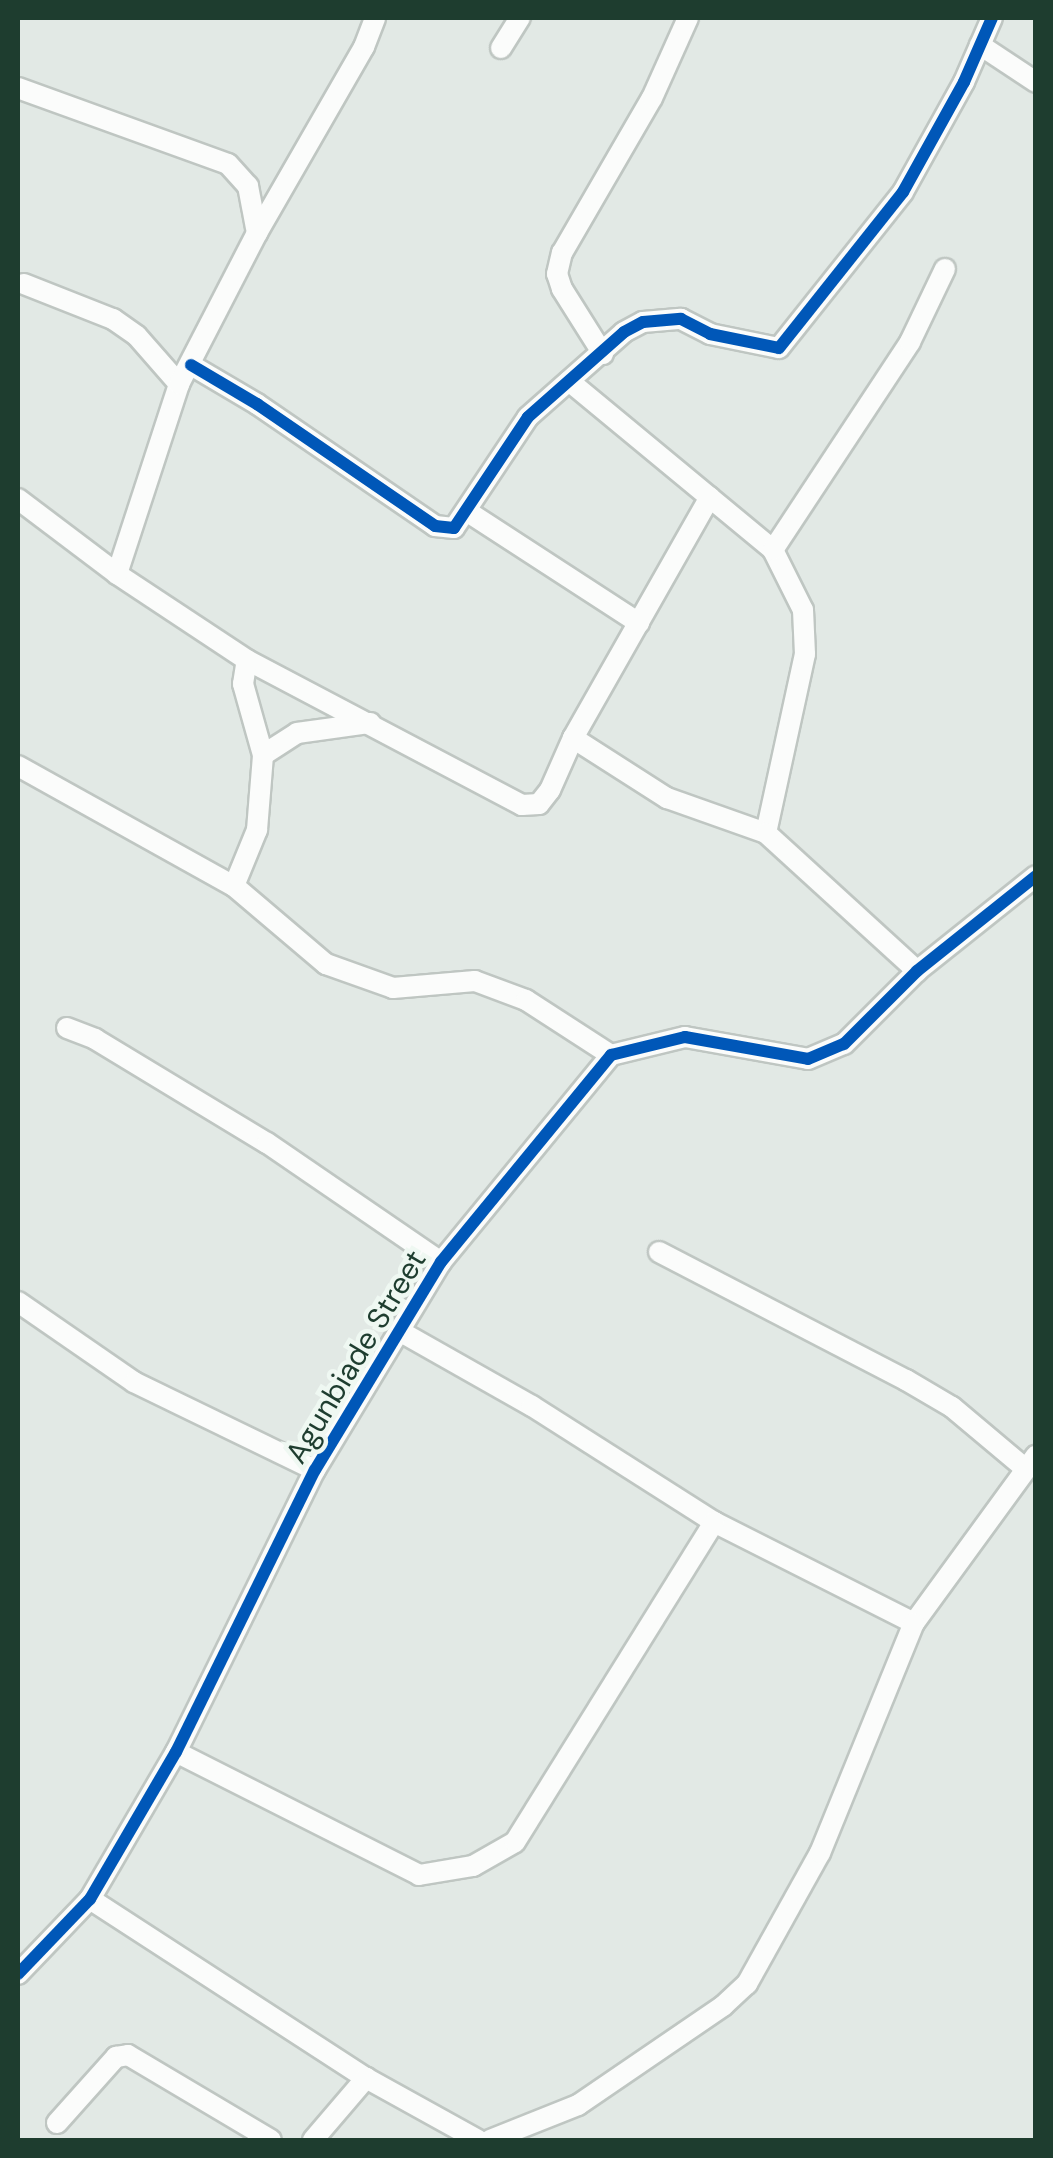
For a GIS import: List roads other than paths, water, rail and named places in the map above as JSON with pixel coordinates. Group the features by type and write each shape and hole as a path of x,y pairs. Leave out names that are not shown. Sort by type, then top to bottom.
{"street":[{"path":"117,574 179,384 257,232 347,79 374,18"},
{"path":"502,48 520,18"},
{"path":"603,354 562,289 557,274 562,253 627,146 676,54 688,18"},
{"path":"191,365 257,404 435,526 454,528 528,418 624,332 643,322 681,320 710,334 762,348 779,348 903,192 992,18"},
{"path":"980,45 1036,82"},
{"path":"18,88 228,164 248,186 257,232"},
{"path":"773,550 910,342 946,269"},
{"path":"24,284 113,320 137,336 179,384"},
{"path":"569,381 773,550 803,610 807,630 766,833"},
{"path":"18,500 117,574 246,660 522,805 539,804 550,790 573,738 710,497"},
{"path":"468,512 639,623"},
{"path":"234,886 258,830 263,756 243,684 246,660"},
{"path":"263,756 296,733 370,723"},
{"path":"573,738 667,798 766,833 917,971"},
{"path":"18,766 234,886 326,964 392,988 476,981 526,1000 611,1056 686,1037 808,1059 844,1044 917,971 1036,876"},
{"path":"67,1028 95,1039 267,1143 440,1262"},
{"name":"Agunbiade Street","path":"18,1974 90,1899 176,1752 315,1470 440,1262 611,1056"},
{"path":"490,2140 578,2106 723,2006 747,1984 820,1852 914,1623 1031,1463 906,1380 659,1252"},
{"path":"18,1302 134,1382 315,1470"},
{"path":"401,1332 532,1406 714,1522 914,1623"},
{"path":"176,1752 419,1875 472,1866 515,1842 714,1522"},
{"path":"90,1899 366,2078 478,2140"},
{"path":"57,2123 116,2057 128,2055 271,2140"},
{"path":"312,2140 366,2078"}]}
